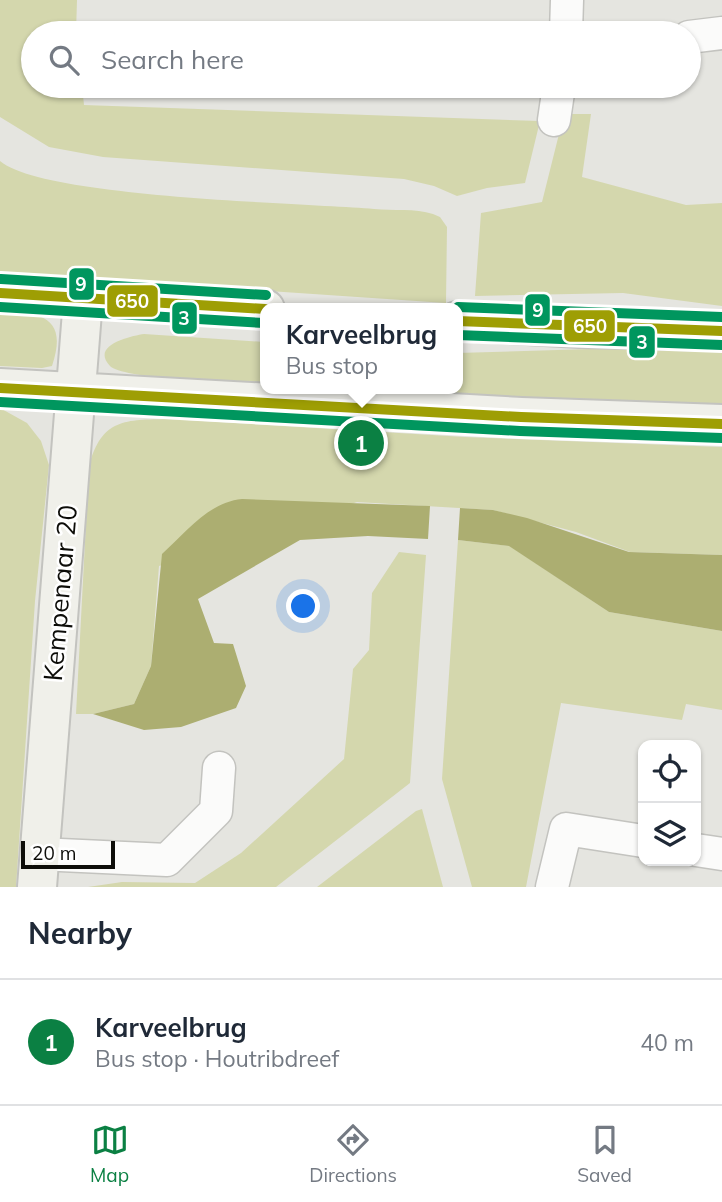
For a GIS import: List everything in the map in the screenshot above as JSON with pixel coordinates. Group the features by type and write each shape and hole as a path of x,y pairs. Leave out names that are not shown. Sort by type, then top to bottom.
{"main road":[{"path":"0,293 260,309"},
{"name":"Kempenaar 20","path":"38,871 83,299"},
{"path":"463,321 722,331"},
{"path":"0,388 521,417 722,424"}],"street":[{"path":"566,21 567,0"},
{"path":"701,36 722,33"},
{"path":"554,120 557,98"},
{"path":"38,871 167,860 216,811 219,768"},
{"path":"552,887 566,829 638,841"},
{"path":"701,851 722,855"}],"shaded area":[{"path":"0,0 77,0 76,21 21,21 21,98 83,98 84,105 540,121 525,183 487,188 457,196 434,186 404,179 103,157 49,147 0,117"},
{"path":"564,114 591,114 582,177 686,205 722,203 722,306 623,293 475,296 481,213 542,202"},
{"path":"0,161 26,173 119,191 237,201 411,210 433,214 440,217 447,227 446,303 0,273"},
{"path":"0,308 27,312 47,320 57,336 52,366 0,366"},
{"path":"144,334 260,342 260,383 158,377 120,371 110,366 105,359 105,352 122,339"},
{"path":"591,349 722,351 722,407 614,405 432,394 463,394 463,353"},
{"path":"0,408 27,423 41,441 49,465 35,601 16,887 0,887"},
{"path":"169,419 465,437 722,447 722,555 630,552 576,532 493,510 357,502 159,566 151,666 134,704 93,714 76,714 89,466 94,450 108,430 117,425 140,420"},
{"path":"242,499 430,506 428,539 368,536 300,540 198,599 214,643 233,644 246,686 236,708 181,727 144,730 93,714 134,704 151,666 162,554 209,512 230,501"},
{"path":"460,508 493,510 527,518 629,552 722,555 722,631 609,612 509,546 458,540"},
{"path":"458,540 510,546 609,612 722,631 722,710 686,704 682,720 561,703 526,887 472,887 442,779"},
{"path":"399,552 426,555 410,783 276,887 88,887 122,882 195,883 241,853 344,759 353,669 369,650 372,593"},
{"path":"422,809 443,887 317,887 416,811"}],"transit line":[{"name":"9","path":"1,279 266,295"},
{"name":"650","path":"0,293 260,309"},
{"name":"3","path":"0,307 260,323"},
{"name":"9","path":"463,307 722,317"},
{"name":"650","path":"463,321 722,331"},
{"name":"3","path":"463,335 722,345"},
{"name":"650","path":"0,388 521,417 722,424"},
{"name":"3","path":"0,402 520,431 722,438"}],"place":[{"name":"Karveelbrug","path":"361,443"}]}
